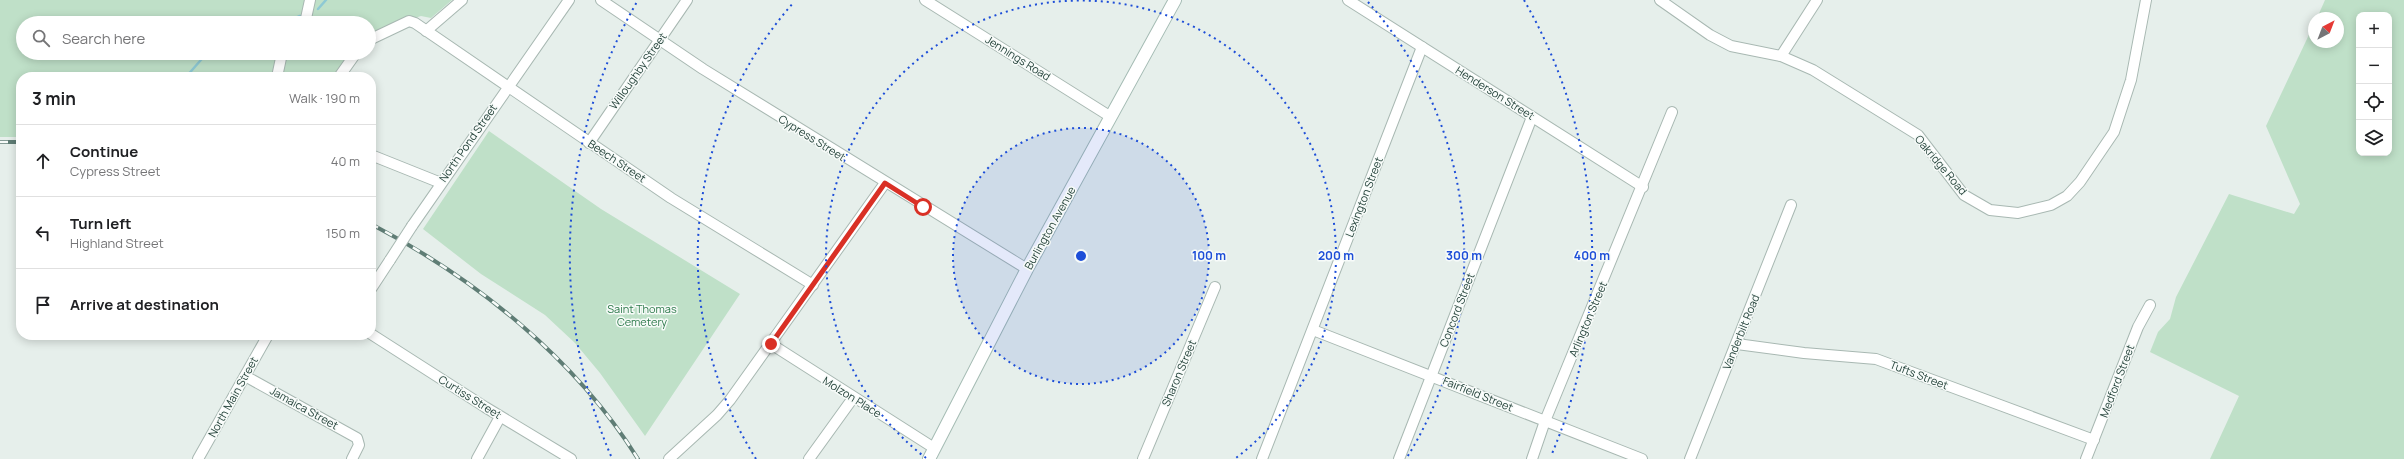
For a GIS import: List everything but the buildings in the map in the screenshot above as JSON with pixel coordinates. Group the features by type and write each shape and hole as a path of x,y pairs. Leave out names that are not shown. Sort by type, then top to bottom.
{"main road":[{"name":"Burlington Avenue","path":"932,454 1027,269 1175,0"}],"street":[{"path":"307,16 310,0"},
{"path":"426,31 462,0"},
{"name":"North Pond Street","path":"376,281 441,183 568,0"},
{"name":"Cypress Street","path":"602,0 659,40 885,183 1027,269"},
{"name":"Willoughby Street","path":"588,142 687,0"},
{"name":"Jennings Road","path":"924,0 1111,117"},
{"name":"Henderson Street","path":"1348,0 1642,187"},
{"name":"Oakridge Road","path":"1660,0 1710,35 1731,46 1781,56 1813,70 1918,135 1964,195 1990,210 2018,213 2051,204 2067,196 2080,182 2114,132 2132,80 2146,0"},
{"path":"1781,56 1817,0"},
{"name":"Beech Street","path":"376,37 408,21 426,31 671,198 813,285"},
{"name":"Lexington Street","path":"1262,459 1422,47"},
{"path":"278,72 281,60"},
{"path":"343,72 351,60"},
{"name":"Arlington Street","path":"1532,459 1545,422 1672,112"},
{"name":"Concord Street","path":"1399,459 1532,117"},
{"path":"376,156 441,183"},
{"path":"669,459 722,410 771,344 885,183"},
{"name":"Vanderbilt Road","path":"1690,459 1791,205"},
{"name":"Sharon Street","path":"1143,459 1215,287"},
{"name":"Medford Street","path":"2086,459 2138,327 2150,305"},
{"name":"Fairfield Street","path":"1313,330 1642,459"},
{"name":"Curtiss Street","path":"376,337 500,417 570,459"},
{"name":"North Main Street","path":"198,459 265,340"},
{"name":"Molzon Place","path":"771,344 853,398 932,454"},
{"name":"Tufts Street","path":"1737,344 1804,353 1876,359 2094,440"},
{"name":"Jamaica Street","path":"245,376 357,438 360,445 352,459"},
{"path":"809,459 853,398"},
{"path":"477,459 500,417"}],"green space":[{"path":"0,0 452,0 431,18 421,16 376,31 376,16 16,16 16,60 344,60 336,72 16,72 16,137 0,137"},
{"path":"2325,0 2404,0 2404,459 2210,459 2239,396 2150,352 2158,332 2170,319 2176,297 2229,194 2294,214 2300,204 2266,126 2308,37 2308,48 2344,48 2344,12 2320,12"},
{"name":"Saint Thomas Cemetery","path":"489,131 601,209 740,294 645,436 600,373 575,343 545,315 481,274 423,229"}],"waterway":[{"path":"318,9 326,0"},
{"path":"190,72 201,60"}],"railway":[{"path":"0,142 16,142"},
{"path":"376,227 448,270 485,296 520,324 554,355 584,387 613,422 638,459"}],"route":[{"path":"771,344 885,183 923,207"}]}
